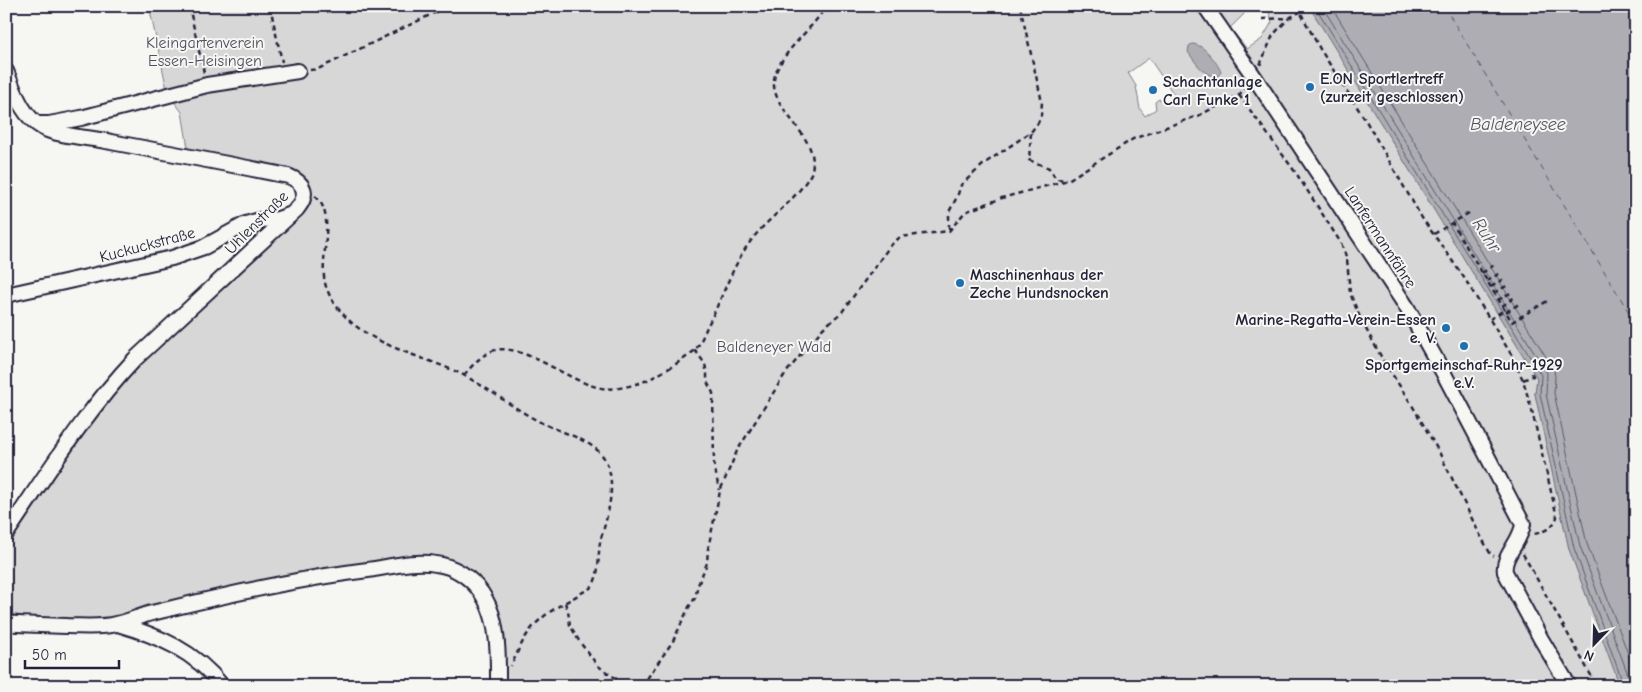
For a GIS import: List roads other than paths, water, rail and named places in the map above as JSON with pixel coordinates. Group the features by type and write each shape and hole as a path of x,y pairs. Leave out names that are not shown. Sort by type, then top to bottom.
{"street":[{"name":"Lanfermannfähre","path":"1204,6 1255,78 1406,306 1443,372 1523,524 1520,538 1504,566 1509,580 1569,686"},
{"path":"36,122 48,124 81,118 207,86 298,71"},
{"name":"Uhlenstraße","path":"6,72 10,92 36,122 50,130 288,176 300,183 304,193 301,204 292,214 134,359 119,376 91,409 6,534"},
{"name":"Kuckuckstraße","path":"6,295 172,258 204,247 246,224 260,220 278,219 292,214"},
{"path":"6,623 90,626 118,624 136,617 252,589 339,574 434,563 460,572 473,582 487,602 493,614 496,630 498,685"},
{"path":"118,624 156,636 175,645 205,667 222,686"}],"water":[{"name":"Baldeneysee","path":"1309,6 1636,6 1636,686 1620,686 1569,549 1535,394 1537,378"},
{"path":"1192,44 1201,47 1213,59 1221,72 1217,77 1208,74 1200,68 1188,52 1189,46"}],"place":[{"name":"E.ON Sportlertreff (zurzeit geschlossen)","path":"1310,87"},
{"name":"Schachtanlage Carl Funke 1","path":"1153,90"},
{"name":"Maschinenhaus der Zeche Hundsnocken","path":"960,283"},
{"name":"Marine-Regatta-Verein-Essen e. V.","path":"1446,328"},
{"name":"Sportgemeinschaf-Ruhr-1929 e.V.","path":"1464,346"}],"park label":[{"name":"Kleingartenverein Essen-Heisingen","path":"205,51"},
{"name":"Baldeneyer Wald","path":"774,346"}],"water label":[{"name":"Ruhr","path":"1487,235"}]}
